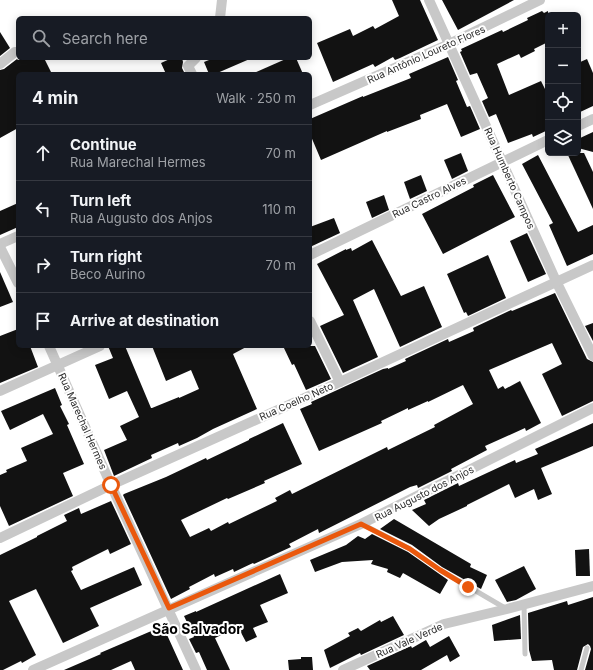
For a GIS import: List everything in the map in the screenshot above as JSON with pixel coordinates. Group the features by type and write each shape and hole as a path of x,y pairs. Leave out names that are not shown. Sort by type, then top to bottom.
{"street":[{"path":"220,16 222,0"},
{"name":"Rua Humberto Campos","path":"429,0 556,281 593,356"},
{"name":"Rua Antônio Loureto Flores","path":"312,104 449,44 540,0"},
{"path":"0,64 15,52"},
{"path":"191,72 188,66 194,60"},
{"path":"581,125 593,119"},
{"name":"Rua Castro Alves","path":"312,254 545,141"},
{"path":"16,237 0,245 16,279"},
{"name":"Rua Coelho Neto","path":"0,538 111,485 340,382 593,265"},
{"path":"312,325 340,382"},
{"name":"Rua Marechal Hermes","path":"50,348 196,670"},
{"path":"0,391 95,348"},
{"name":"Rua Augusto dos Anjos","path":"32,670 361,524 593,408"},
{"name":"Rua Vale Verde","path":"343,670 444,624 593,586"}],"lane":[{"path":"361,524 410,549 440,570 507,609"},
{"path":"524,604 526,654"},
{"path":"581,670 587,648"}],"building":[{"path":"392,0 420,0 438,40 395,60 393,57 375,67 373,64 333,82 317,43 350,29 353,36 373,26 375,29 399,16"},
{"path":"442,0 514,0 458,30"},
{"path":"542,11 545,12 545,44 534,49 535,51 521,58 519,54 497,64 509,95 541,81 545,89 545,131 533,137 532,134 508,143 496,114 489,117 482,101 488,98 477,73 470,75 460,52 462,51 461,49 528,20 527,18"},
{"path":"0,32 10,48 0,56"},
{"path":"448,57 467,107 470,106 480,129 461,137 447,104 420,115 421,119 387,131 321,160 312,139 312,118 363,96 411,78 409,74"},
{"path":"587,59 593,73 593,106 581,112 581,84 581,62"},
{"path":"16,60 45,60 51,72 16,72 16,129 0,138 0,70 4,69"},
{"path":"168,60 182,60 182,68 184,72 165,72 161,63"},
{"path":"209,60 247,60 220,72 208,72 204,62"},
{"path":"284,60 297,60 302,72 256,72"},
{"path":"593,132 593,152 581,149 581,138"},
{"path":"461,153 468,171 452,179 444,160"},
{"path":"581,153 584,153 593,172 593,209 568,156 581,156"},
{"path":"538,155 578,232 593,225 593,254 567,266 549,225 553,223 522,164"},
{"path":"421,175 427,191 410,199 404,182"},
{"path":"493,175 515,217 443,254 422,214 474,187 473,185"},
{"path":"384,195 389,210 372,218 366,202"},
{"path":"16,204 16,228 0,235 0,211"},
{"path":"334,218 340,233 312,246 312,226"},
{"path":"527,233 546,274 528,282 510,241"},
{"path":"372,240 401,296 424,286 442,327 400,347 374,289 353,300 378,357 343,373 320,326 344,315 317,264 346,249 351,248 352,251"},
{"path":"488,255 506,298 468,316 466,312 464,313 447,274"},
{"path":"0,272 13,302 0,307"},
{"path":"555,293 587,359 593,362 593,401 562,416 542,374 562,364 552,343 489,370 498,389 503,386 505,389 520,381 541,423 526,431 525,428 485,446 487,450 451,469 452,471 418,488 417,485 410,487 319,533 318,529 289,544 291,547 254,564 253,563 234,572 233,569 215,577 214,574 189,587 190,589 171,599 123,495 124,494 166,477 206,458 207,460 283,423 302,464 264,481 265,483 228,499 227,498 181,520 190,537 209,528 211,531 228,522 229,524 277,501 275,498 290,490 292,494 387,447 388,450 435,427 434,425 473,404 463,385 428,402 408,410 408,408 381,421 382,423 319,451 300,409 312,404 311,402 383,369 388,369 406,361 405,359 448,339 449,342 474,331 473,328 511,310 512,311"},
{"path":"593,323 593,341 585,326"},
{"path":"16,330 16,348 31,348 38,367 0,383 0,336"},
{"path":"312,346 315,346 331,379 306,390 294,364 292,365 284,348 312,348"},
{"path":"109,348 126,348 152,408 199,389 191,370 166,381 153,348 244,348 233,354 257,409 179,446 178,443 151,455 152,458 114,476 104,450 127,440 120,426 139,417 127,391 109,399 95,365 113,358"},
{"path":"55,388 62,405 60,406 69,424 67,425 84,464 63,473 73,496 9,526 0,506 0,475 7,472 6,470 27,461 21,448 53,434 43,414 10,430 1,411"},
{"path":"593,423 593,446 541,468 552,494 538,500 534,489 515,498 509,484 439,519 429,526 412,510 426,504 424,500 458,483 459,486 515,460 516,463 538,454 535,449"},
{"path":"111,501 131,544 110,554 108,549 72,567 73,570 71,571 81,590 134,567 142,585 90,608 99,626 63,643 36,589 9,601 36,655 22,663 21,661 0,670 0,555 67,521 64,515 79,508 81,514"},
{"path":"394,519 471,564 470,567 487,575 481,589 442,567 412,545 380,529"},
{"path":"372,534 408,552 448,580 440,594 403,573 400,578 387,572 388,569 371,564 373,560 342,562 315,572 310,560 346,545 358,536 365,539"},
{"path":"589,549 590,576 576,576 575,550"},
{"path":"524,566 536,589 516,600 507,602 495,580"},
{"path":"280,574 288,593 260,605 268,622 253,628 257,637 246,642 238,627 215,638 230,670 207,670 199,652 196,653 189,639 194,637 184,616"},
{"path":"593,597 593,670 585,670 591,649 588,644 583,647 577,670 554,670 552,660 532,661 529,650 528,613 567,601 568,605"},
{"path":"520,615 521,639 494,641 492,625"},
{"path":"393,616 404,635 361,655 360,653 330,668 324,650 350,636 348,633 358,628 361,631 380,620 381,622"},
{"path":"163,626 183,670 135,670 131,661 111,670 64,670 101,654 100,653"},
{"path":"449,636 460,656 450,662 447,655 421,670 370,670 367,666 411,646 412,648 426,640 430,647"},
{"path":"301,657 312,657 313,670 289,670 288,660 301,659"}],"district":[{"name":"São Salvador","path":"197,628"}],"route":[{"path":"111,485 169,608 361,524 410,549 468,587"}]}
